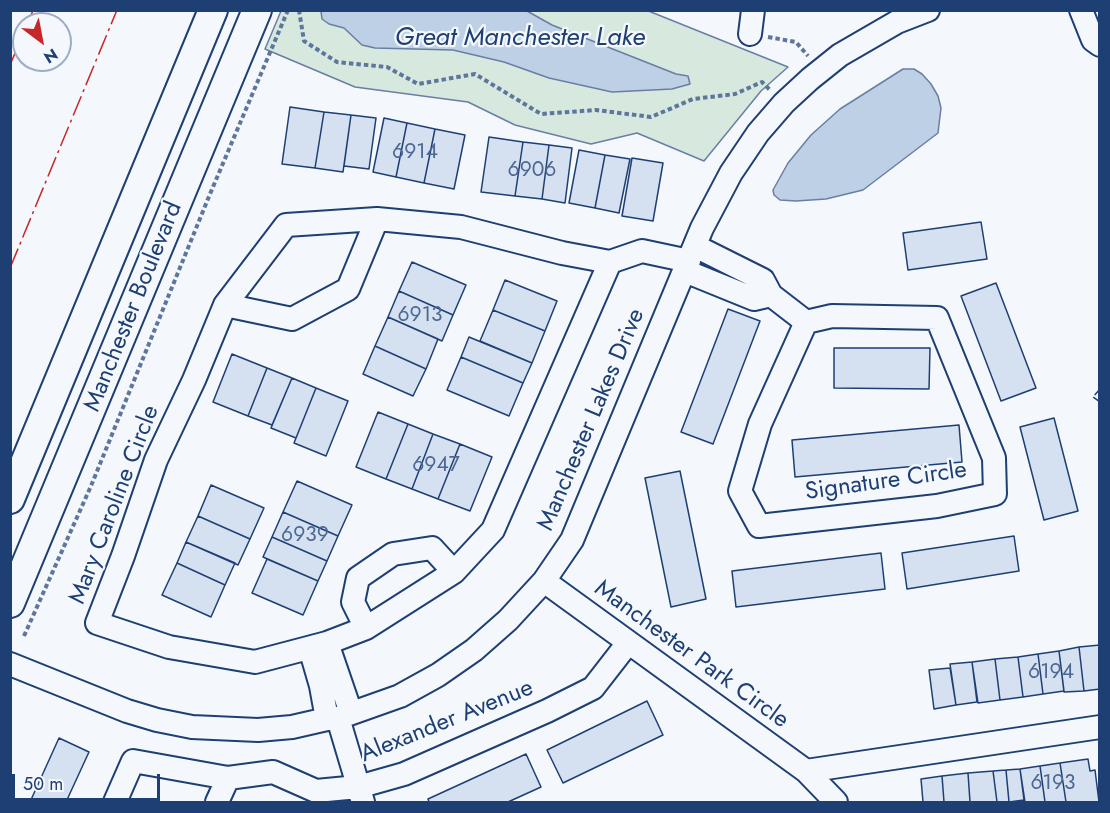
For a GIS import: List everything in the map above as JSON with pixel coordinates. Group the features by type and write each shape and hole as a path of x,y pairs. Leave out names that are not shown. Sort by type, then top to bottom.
{"main road":[{"name":"Manchester Boulevard","path":"10,498 213,10"},
{"name":"Manchester Boulevard","path":"10,603 257,10"}],"street":[{"path":"750,34 753,10"},
{"name":"Manchester Lakes Drive","path":"10,664 127,711 157,720 192,727 258,730 292,727 339,717 400,696 438,675 474,650 508,620 544,581 572,540 702,228 731,173 758,133 784,103 840,55 897,22 928,10"},
{"path":"1081,10 1094,40 1100,45"},
{"path":"225,305 292,319 348,289 377,219"},
{"name":"Mary Caroline Circle","path":"610,262 493,530 454,572 366,628 318,646 255,662 169,647 97,623 156,460 194,380 225,305 286,225 377,219 461,227 562,254 610,262 642,251 690,259"},
{"path":"690,259 764,280 771,295 806,321"},
{"name":"Signature Circle","path":"832,316 938,318 994,458 994,494 937,506 759,526 740,491 760,424 806,321 832,316"},
{"path":"366,628 353,602 358,578 393,554 432,548 454,572"},
{"name":"Manchester Park Circle","path":"544,581 806,771 836,802"},
{"name":"Alexander Avenue","path":"115,802 134,761 228,778 273,772 316,791 360,795 594,688 628,643"},
{"path":"318,646 360,795"},
{"path":"806,771 1100,727"},
{"path":"217,802 228,778"}],"path":[{"path":"24,636 91,486 288,10"},
{"path":"299,10 304,41 337,62 387,67 418,84 475,74 542,114 596,111 651,117 693,99 735,94 762,82 784,103"},
{"path":"750,34 796,42 820,71"}],"shaded area":[{"path":"646,10 788,67 761,91 704,161 637,133 591,144 515,125 468,102 355,87 265,49 281,11"}],"water":[{"name":"Great Manchester Lake","path":"321,11 527,11 552,25 676,74 688,76 690,84 672,89 612,92 549,78 504,62 453,50 375,48 362,45 344,28 329,24 322,19"},
{"path":"903,69 914,69 922,74 938,96 941,108 938,133 863,190 826,199 796,201 780,200 774,195 773,190 788,163 811,135 840,109"}],"building":[{"path":"290,107 324,112 315,168 282,164"},
{"path":"324,112 351,115 343,172 315,168"},
{"path":"351,115 376,118 369,169 344,166"},
{"path":"384,118 407,123 396,177 373,172"},
{"path":"407,123 435,129 424,183 396,177"},
{"path":"435,129 465,135 454,189 424,183"},
{"path":"489,137 523,142 515,196 481,192"},
{"path":"523,142 549,145 542,199 515,196"},
{"path":"549,145 572,148 565,203 542,199"},
{"path":"579,150 605,155 595,208 569,203"},
{"path":"605,155 630,159 619,213 595,208"},
{"path":"632,158 663,163 653,221 622,216"},
{"path":"981,222 987,259 908,270 903,233"},
{"path":"412,262 466,285 453,315 399,291"},
{"path":"505,280 557,301 545,331 493,310"},
{"path":"996,283 1036,388 1001,401 961,296"},
{"path":"399,291 453,315 442,341 388,317"},
{"path":"728,309 760,321 713,444 681,432"},
{"path":"493,310 545,331 532,363 480,341"},
{"path":"388,317 438,339 426,369 375,346"},
{"path":"469,337 532,363 523,383 461,357"},
{"path":"375,346 426,369 413,396 363,374"},
{"path":"834,348 930,348 929,389 834,388"},
{"path":"232,354 267,368 248,416 213,402"},
{"path":"461,357 523,383 509,416 447,390"},
{"path":"267,368 292,378 272,425 248,416"},
{"path":"292,378 316,388 296,438 271,428"},
{"path":"316,388 348,401 326,456 294,443"},
{"path":"378,412 408,424 386,479 356,467"},
{"path":"1054,418 1078,511 1044,520 1020,427"},
{"path":"408,424 433,434 412,489 386,479"},
{"path":"959,425 962,462 795,477 792,440"},
{"path":"433,434 460,444 438,499 412,489"},
{"path":"460,444 492,457 470,511 438,499"},
{"path":"680,471 706,599 671,607 645,478"},
{"path":"297,481 352,505 338,536 283,512"},
{"path":"211,485 264,508 250,539 198,516"},
{"path":"283,512 338,536 327,561 272,537"},
{"path":"198,516 250,539 238,565 186,542"},
{"path":"1014,536 1019,571 907,589 902,553"},
{"path":"272,537 327,561 318,581 263,557"},
{"path":"186,542 235,563 225,585 177,563"},
{"path":"881,553 885,589 736,607 732,571"},
{"path":"267,559 318,581 303,615 252,593"},
{"path":"177,563 225,585 211,617 162,595"},
{"path":"1100,645 1100,689 1084,691 1079,647"},
{"path":"1079,647 1084,691 1064,692 1059,651"},
{"path":"1059,651 1064,691 1043,694 1038,654"},
{"path":"1038,654 1043,694 1023,697 1018,657"},
{"path":"1018,657 1023,697 1000,700 995,659"},
{"path":"995,659 1000,700 978,703 972,662"},
{"path":"972,662 977,702 956,705 950,664"},
{"path":"950,668 956,705 934,709 929,670"},
{"path":"647,701 663,735 563,783 547,750"},
{"path":"59,738 89,752 66,802 30,802"},
{"path":"526,754 541,787 508,802 429,802 428,799"},
{"path":"1088,759 1090,771 1095,770 1099,802 1066,802 1060,763"},
{"path":"1060,763 1066,802 1045,802 1040,766"},
{"path":"1040,766 1045,802 1025,802 1020,769"},
{"path":"1020,769 1024,800 1009,802 1006,770"},
{"path":"1006,770 1009,802 997,802 993,771"},
{"path":"993,771 997,802 970,802 968,773"},
{"path":"968,773 970,802 944,802 942,776"},
{"path":"942,776 944,802 923,802 921,779"}],"fence":[{"path":"1100,389 1093,397 1100,402"}],"power":[{"path":"10,268 117,10"},
{"path":"10,65 12,60"}]}
